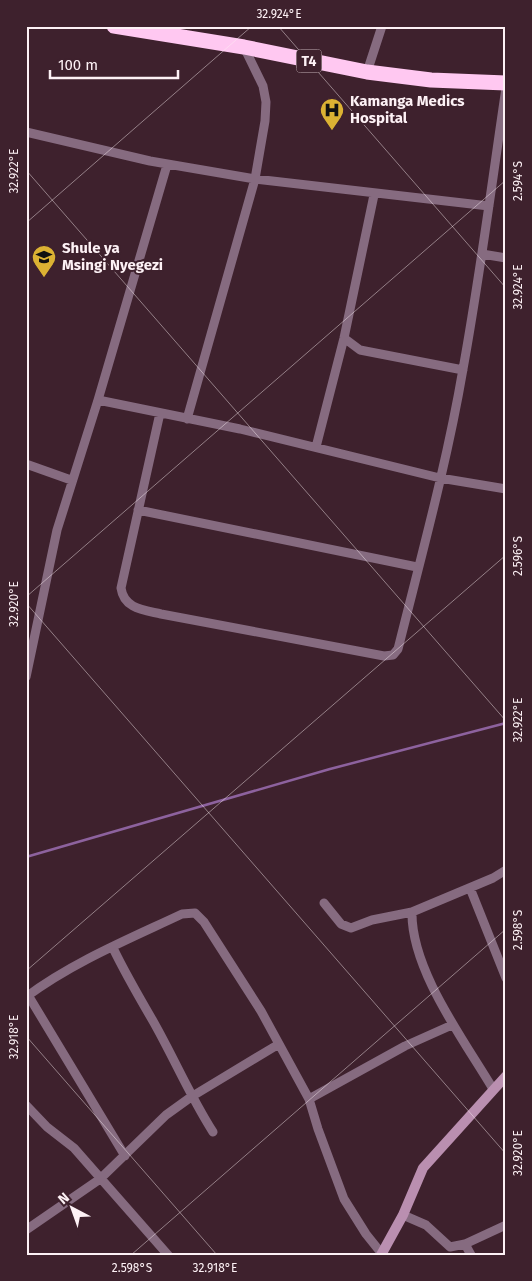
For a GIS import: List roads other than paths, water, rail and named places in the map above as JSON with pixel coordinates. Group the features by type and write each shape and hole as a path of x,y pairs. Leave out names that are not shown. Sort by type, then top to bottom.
{"highway":[{"name":"T4","path":"114,26 244,47 367,72 431,80 506,83"}],"street":[{"path":"367,72 382,26"},
{"path":"187,420 255,179 265,121 266,102 263,86 244,47"},
{"path":"160,414 138,510 122,593 127,602 133,607 161,614 389,656 398,649 440,478 463,370 506,88"},
{"path":"26,132 167,165 374,195 489,206"},
{"path":"26,677 57,530 71,480 98,400 167,165"},
{"path":"316,447 344,338 374,195"},
{"path":"482,254 506,258"},
{"path":"344,338 360,350 463,370"},
{"path":"98,400 187,420 240,429 440,478 506,489"},
{"path":"26,464 71,480"},
{"path":"138,510 417,567"},
{"path":"324,903 341,924 351,928 372,920 412,912 470,888 506,870"},
{"path":"470,888 506,978"},
{"path":"412,912 412,928 415,942 452,1025 492,1089"},
{"path":"125,1156 27,996 47,982 182,914 195,913 204,922 232,964 280,1044 310,1098 318,1129 344,1200 381,1254 403,1215 423,1168 492,1089 506,1076"},
{"path":"113,948 133,988 154,1022 191,1097 213,1132"},
{"path":"310,1098 405,1046 452,1025"},
{"path":"26,1230 100,1179 166,1115 191,1097 280,1044"},
{"path":"26,1105 47,1127 74,1148 168,1255"},
{"path":"403,1215 426,1225 450,1247 465,1244 506,1225"},
{"path":"465,1244 471,1255"}],"waterway":[{"path":"26,857 330,769 506,723"}],"place":[{"name":"Kamanga Medics Hospital","path":"332,131"},
{"name":"Shule ya Msingi Nyegezi","path":"44,278"}]}
